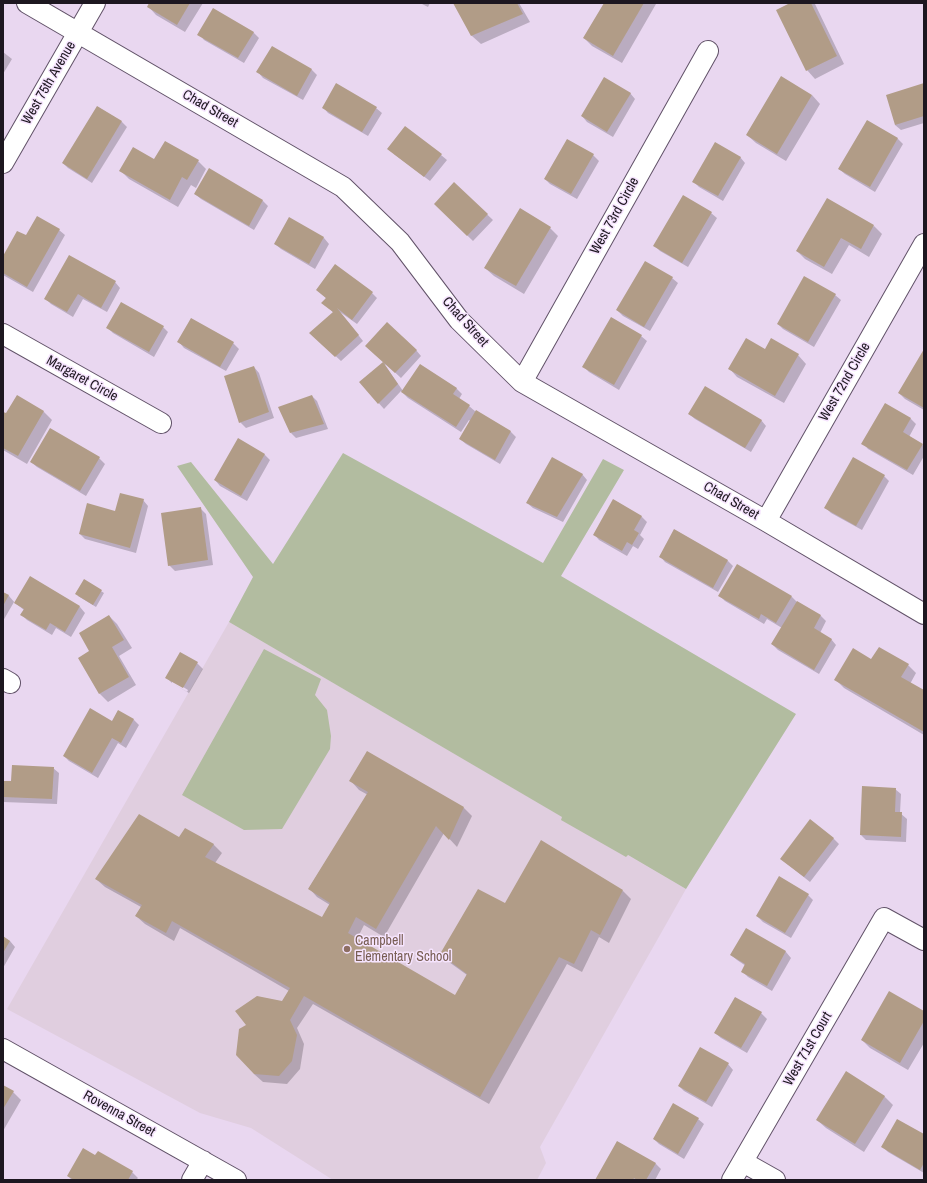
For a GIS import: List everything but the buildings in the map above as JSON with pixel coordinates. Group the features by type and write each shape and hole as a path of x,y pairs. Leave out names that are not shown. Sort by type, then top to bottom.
{"street":[{"name":"Chad Street","path":"27,3 343,187 400,242 459,320 522,382 766,521 924,614"},
{"name":"West 75th Avenue","path":"3,164 95,3"},
{"name":"West 73rd Circle","path":"522,382 708,51"},
{"name":"West 72nd Circle","path":"766,521 924,244"},
{"name":"Margaret Circle","path":"3,334 161,423"},
{"name":"West 71st Court","path":"732,1180 884,918 924,940"},
{"name":"Rovenna Street","path":"3,1049 236,1180"},
{"path":"192,1180 203,1162"},
{"path":"743,1162 775,1180"}],"shaded area":[{"name":"Campbell Elementary School","path":"229,622 686,889 540,1147 546,1163 537,1180 333,1180 251,1128 200,1113 7,1009"}],"green space":[{"path":"343,453 543,563 603,459 624,470 561,576 796,714 686,889 628,855 626,857 561,820 562,817 229,622 253,577 177,466 191,462 273,564"},
{"path":"264,649 321,679 315,695 327,710 331,736 330,749 282,829 244,830 182,795"}],"place":[{"name":"Campbell Elementary School","path":"347,949"}]}
